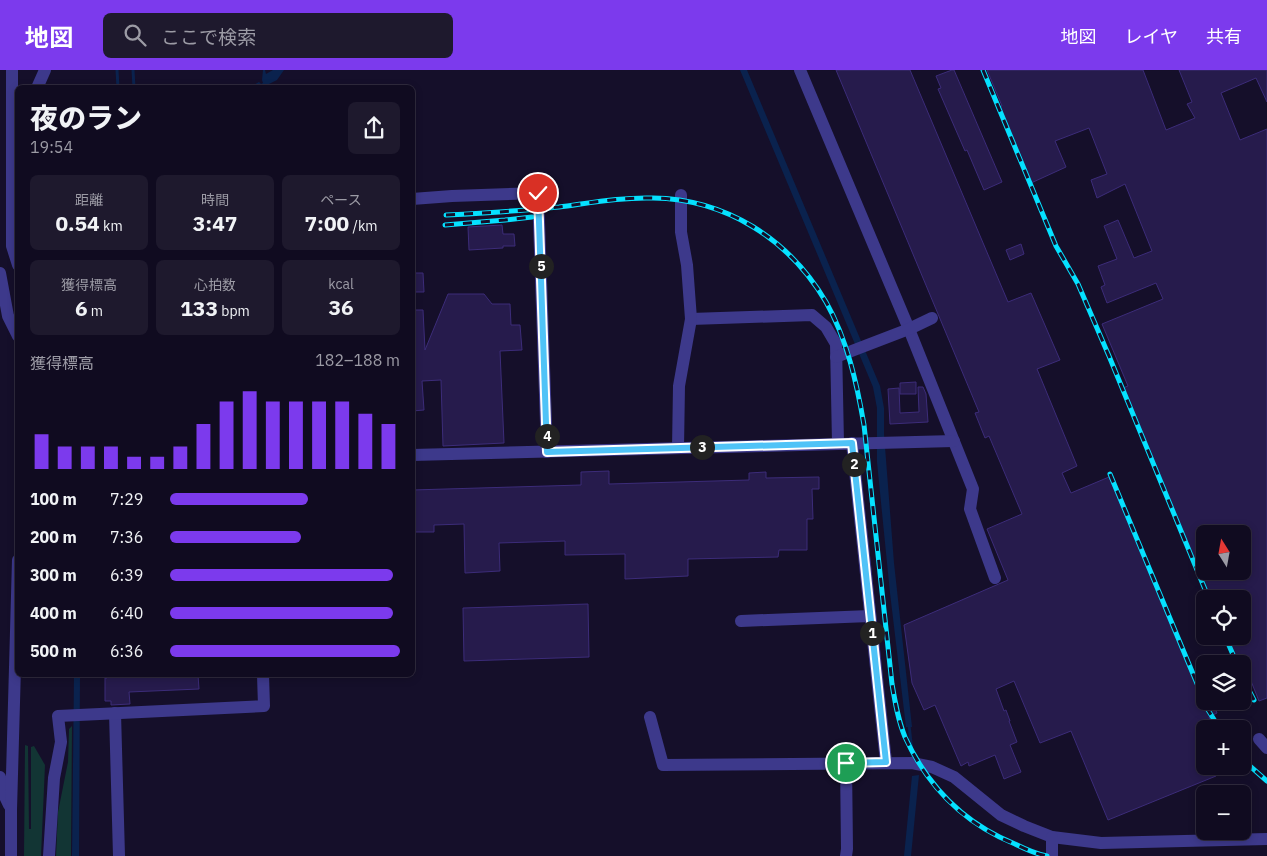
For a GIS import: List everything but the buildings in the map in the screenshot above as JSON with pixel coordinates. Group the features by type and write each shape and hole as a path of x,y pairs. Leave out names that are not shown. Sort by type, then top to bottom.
{"street":[{"path":"12,70 12,246 15,256"},
{"path":"39,85 46,70"},
{"path":"800,70 909,329 973,489 970,510 995,578"},
{"path":"415,199 538,193 547,452"},
{"path":"678,448 679,386 691,319 688,265 681,232 681,195"},
{"path":"0,272 8,316 15,330"},
{"path":"691,319 812,314 826,326 836,344 838,444"},
{"path":"836,357 909,329 932,318"},
{"path":"415,455 954,441"},
{"path":"852,443 886,762"},
{"path":"741,621 870,616"},
{"path":"11,856 10,810 15,654"},
{"path":"49,856 54,778 61,742 58,716 264,706 263,677"},
{"path":"115,713 119,856"},
{"path":"650,717 663,765 912,763 932,767 954,777 1001,815 1052,837 1101,843 1267,839"},
{"path":"846,763 848,849 846,856"},
{"path":"0,776 2,790 10,810"},
{"path":"1052,837 1052,856"}],"green space":[{"path":"72,726 71,856 56,856 58,812 68,762 69,729"},
{"path":"25,745 28,746 29,829 31,829 31,747 34,746 45,765 41,856 24,856"}],"water":[{"path":"263,70 265,70 266,74 273,70 284,70 277,80 267,85 254,85 259,82 263,83"},
{"path":"740,70 747,70 880,386 884,408 884,434 894,563 912,727 906,727 890,593 877,462 877,408 873,387"},
{"path":"74,677 80,677 79,856 72,856"},
{"path":"919,775 911,856 904,856 912,776"}],"waterway":[{"path":"117,70 118,85"},
{"path":"133,70 134,85"},
{"path":"909,725 913,761"}],"railway":[{"path":"983,70 1056,246 1078,284 1109,356 1205,590"},
{"path":"446,215 559,207 630,198 680,200 706,206 730,215 753,227 794,259 811,279 833,316 845,346 858,394 864,425 892,684 905,737 914,755 936,787 963,814 996,835 1047,856"},
{"path":"445,225 532,217"},
{"path":"1110,474 1208,710 1214,720"},
{"path":"1229,645 1233,655"},
{"path":"1251,694 1254,700"},
{"path":"1251,767 1267,781"}],"route":[{"path":"538,193 547,452 852,443 886,762 846,763"}]}
